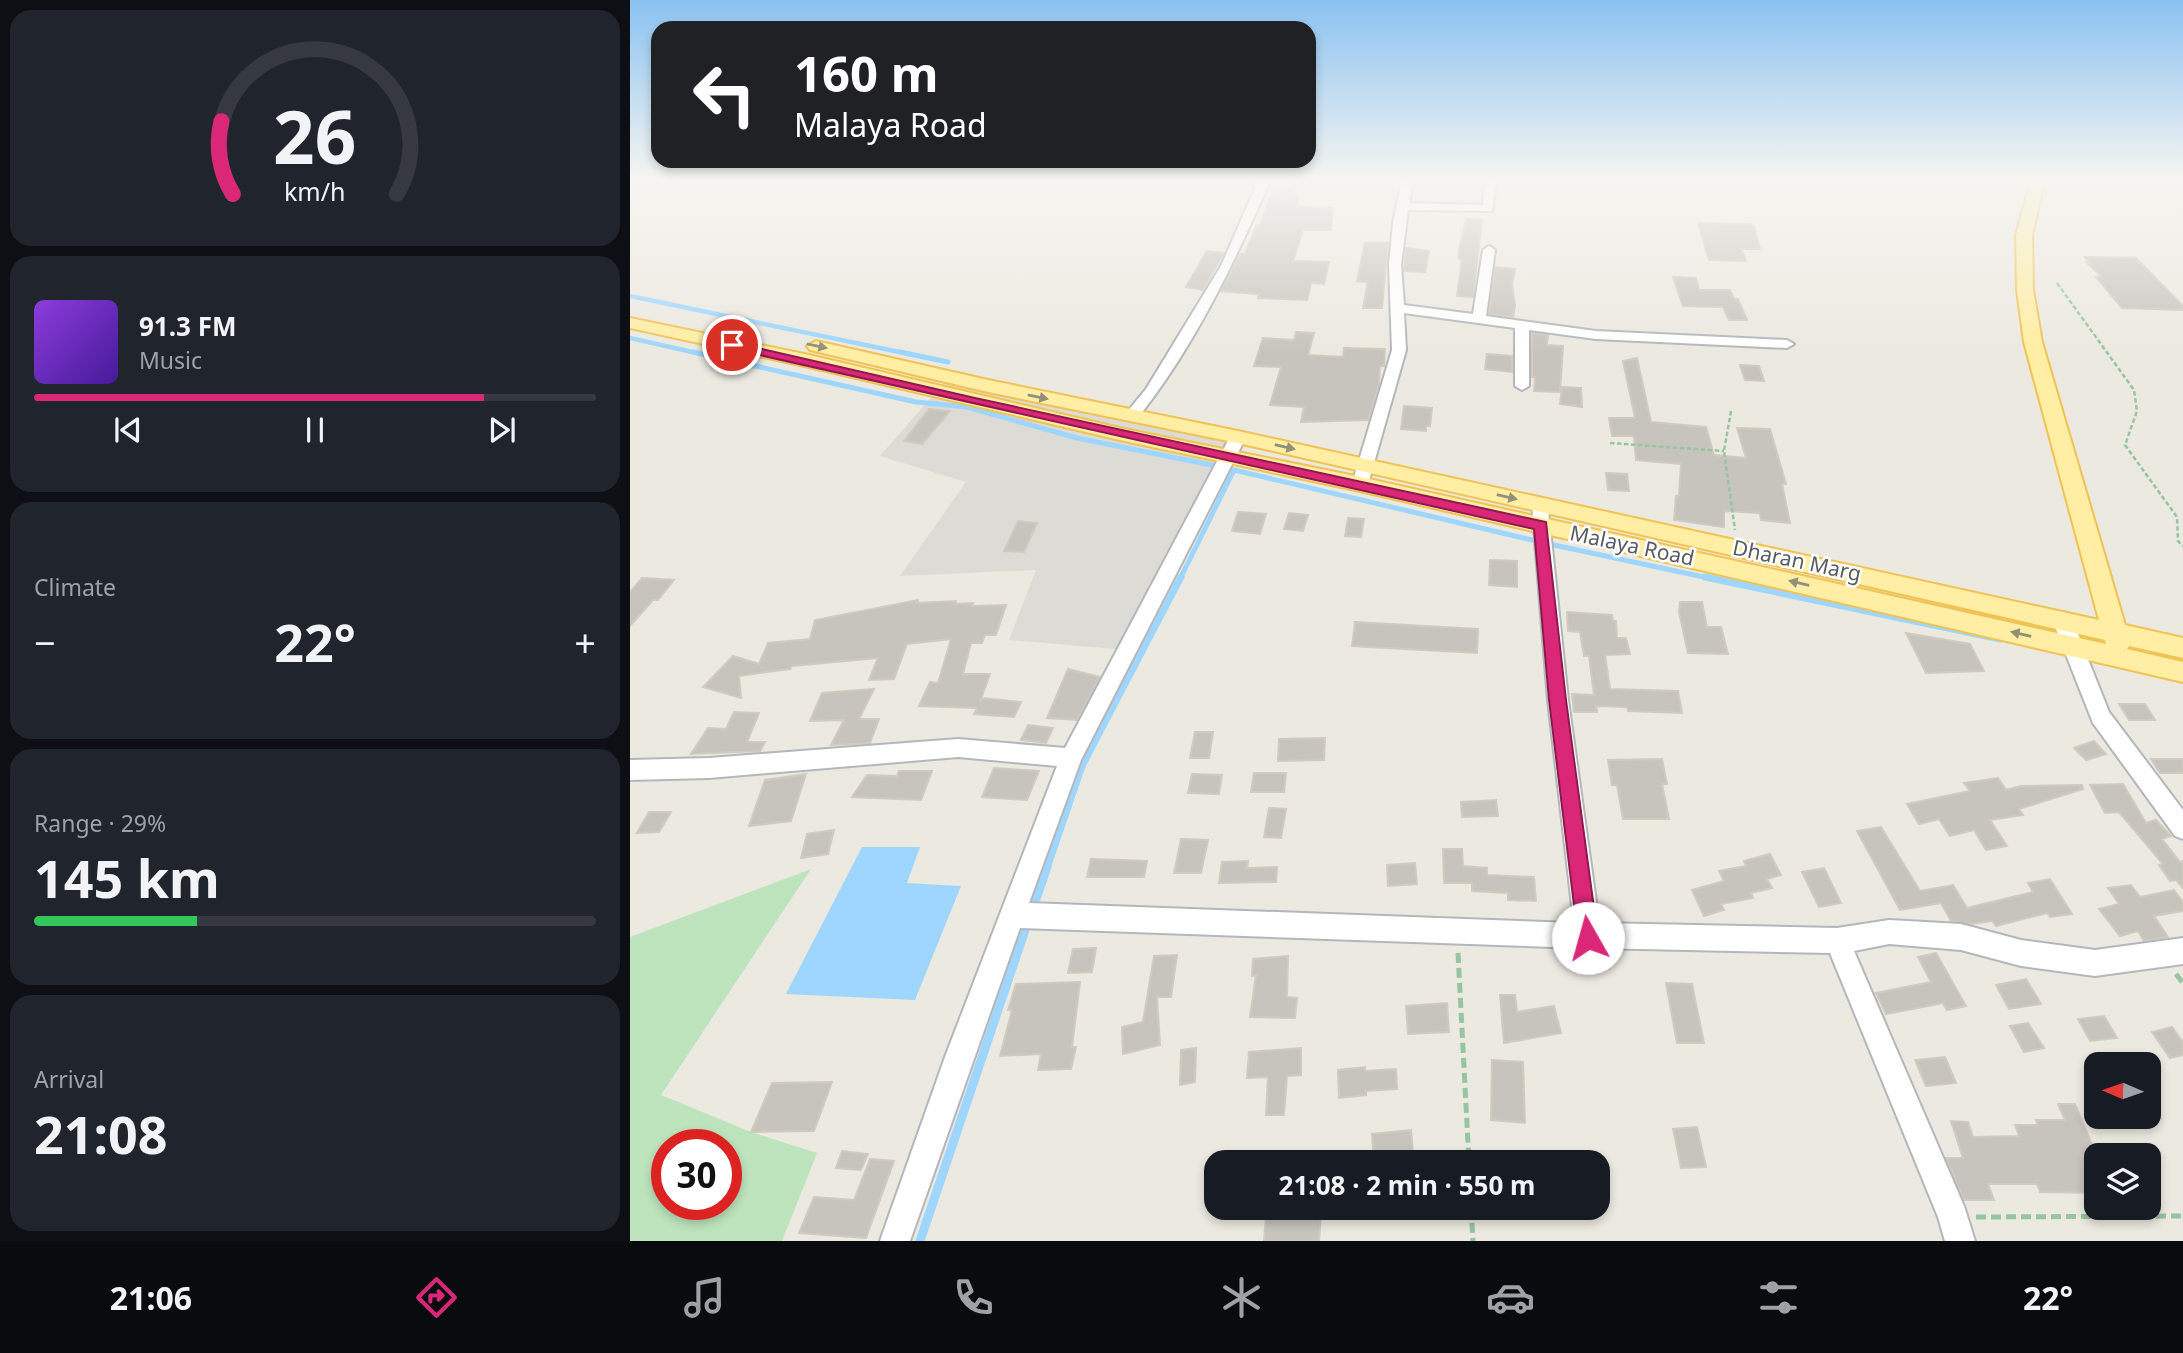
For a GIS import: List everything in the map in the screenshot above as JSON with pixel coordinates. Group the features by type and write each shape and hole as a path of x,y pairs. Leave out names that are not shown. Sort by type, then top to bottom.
{"main road":[{"path":"2024,237 2025,290 2033,342 2113,632 2123,658"},
{"path":"630,307 847,352 1131,417 1233,446"},
{"name":"Malaya Road","path":"630,323 809,361 1110,431 1233,446 1541,515 2183,672"},
{"name":"Dharan Marg","path":"1541,515 1738,548 2183,648"}],"street":[{"path":"1131,417 1152,391 1227,266 1240,237"},
{"path":"1363,475 1399,349 1395,265 1399,237"},
{"path":"1479,320 1489,250"},
{"path":"1397,308 1595,335 1787,344"},
{"path":"1522,326 1522,386"},
{"path":"895,1241 1011,915 1071,758 1233,446"},
{"path":"1541,515 1558,700 1588,938"},
{"path":"2062,619 2100,718 2183,828"},
{"path":"630,770 709,768 958,748 1071,758"},
{"path":"1011,915 1457,930 1588,938 1837,941 1889,932 1961,937 2021,953 2095,963 2183,951"},
{"path":"1837,941 1956,1229"}],"path":[{"path":"2057,283 2134,390 2137,411 2125,445 2177,517 2178,541 2183,546"},
{"path":"1731,411 1724,451 1738,548"},
{"path":"1610,443 1724,451"},
{"path":"1457,930 1468,1150"},
{"path":"1956,1229 2183,1216"},
{"path":"1472,1220 1473,1241"}],"shaded area":[{"path":"949,377 1238,437 1128,650 1009,640 1036,570 900,576 966,482 880,456"}],"green space":[{"path":"811,869 661,1095 751,1132 817,1153 782,1241 630,1241 630,937"}],"water":[{"path":"862,847 920,847 907,883 961,886 915,1000 786,994"}],"building":[{"path":"1252,237 1301,237 1293,261 1329,262 1324,284 1311,283 1307,300 1258,298 1259,294 1221,291 1240,254 1245,254"},
{"path":"1462,237 1480,237 1473,297 1457,296 1462,259 1459,259"},
{"path":"1702,237 1757,237 1760,249 1741,249 1746,261 1709,260"},
{"path":"1365,243 1388,243 1382,308 1363,308 1368,282 1357,281"},
{"path":"1406,248 1429,251 1425,272 1404,271"},
{"path":"1207,251 1224,253 1203,290 1186,287"},
{"path":"2085,257 2136,258 2183,306 2183,310 2122,308 2096,277 2102,277 2086,262 2089,262"},
{"path":"1495,267 1515,269 1512,284 1515,306 1513,317 1489,314"},
{"path":"1673,277 1696,278 1699,290 1730,290 1734,299 1738,299 1747,320 1729,320 1723,307 1683,306"},
{"path":"1296,332 1314,333 1308,355 1343,357 1344,348 1385,349 1384,366 1380,366 1379,384 1368,420 1301,422 1304,407 1270,405 1281,367 1254,366 1263,338 1294,340"},
{"path":"1532,333 1548,335 1547,345 1563,346 1560,392 1534,391"},
{"path":"1487,354 1512,356 1512,372 1485,369"},
{"path":"1637,358 1651,422 1706,427 1714,455 1746,458 1737,428 1770,429 1786,484 1782,484 1790,523 1761,520 1760,513 1724,511 1724,527 1674,520 1681,464 1636,460 1634,436 1612,436 1609,418 1635,418 1623,361"},
{"path":"1740,365 1759,366 1764,381 1745,380"},
{"path":"1562,387 1581,388 1582,407 1560,404"},
{"path":"1404,406 1432,408 1430,426 1426,426 1426,431 1401,429"},
{"path":"929,409 950,411 922,444 904,441"},
{"path":"1606,473 1627,474 1629,491 1608,490"},
{"path":"1238,512 1266,514 1260,534 1232,531"},
{"path":"1289,513 1308,515 1303,531 1284,529"},
{"path":"1348,518 1364,519 1361,537 1345,536"},
{"path":"1018,521 1037,523 1024,552 1004,551"},
{"path":"1490,560 1517,561 1517,587 1489,585"},
{"path":"642,578 674,580 658,600 653,600 630,626 630,592"},
{"path":"918,600 917,603 956,601 955,604 973,603 972,606 1006,605 996,635 985,635 982,643 971,643 963,674 990,674 980,702 982,698 1021,702 1014,717 974,714 977,708 919,706 930,682 938,683 951,639 907,644 894,679 869,680 878,658 792,666 790,669 739,676 741,698 703,687 733,656 759,664 768,643 810,639 815,620"},
{"path":"1680,602 1702,602 1707,627 1721,627 1728,654 1688,653 1679,612"},
{"path":"1567,612 1612,615 1613,621 1616,621 1617,638 1626,638 1630,654 1605,655 1610,689 1678,691 1682,713 1628,711 1627,707 1596,706 1597,712 1574,712 1572,694 1594,695 1589,656 1584,656 1580,632 1568,631"},
{"path":"1355,622 1478,629 1477,653 1352,646"},
{"path":"1906,633 1970,644 1984,671 1926,673"},
{"path":"1068,669 1100,677 1077,720 1047,718"},
{"path":"874,689 859,719 879,719 870,743 831,745 844,720 810,721 822,693"},
{"path":"2119,704 2145,704 2155,720 2129,720"},
{"path":"734,712 759,713 747,742 765,742 760,751 691,754 708,728 726,729"},
{"path":"1028,725 1053,728 1046,743 1021,740"},
{"path":"1195,732 1213,732 1209,758 1190,758"},
{"path":"1325,738 1324,760 1278,761 1279,739"},
{"path":"2094,741 2106,754 2086,760 2074,748"},
{"path":"1662,759 1667,784 1662,784 1669,819 1623,819 1617,785 1612,785 1608,760"},
{"path":"2151,759 2183,759 2183,773 2160,773"},
{"path":"994,768 1039,771 1027,800 982,797"},
{"path":"899,771 932,771 921,800 852,797 867,775 897,776"},
{"path":"1254,773 1286,773 1284,792 1251,792"},
{"path":"806,774 791,821 749,826 765,780"},
{"path":"1192,774 1222,775 1219,794 1188,793"},
{"path":"1998,778 2006,790 2021,786 2082,785 2083,789 2019,809 2023,815 1990,820 2007,846 1986,850 1974,830 1950,836 1939,819 1919,824 1907,804 1970,791 1964,783"},
{"path":"2123,784 2146,823 2156,820 2171,836 2162,839 2180,862 2183,861 2183,888 2176,880 2170,881 2159,865 2163,864 2119,812 2105,813 2090,785"},
{"path":"1496,800 1498,816 1462,817 1461,802"},
{"path":"1269,808 1286,809 1281,838 1264,837"},
{"path":"649,812 671,812 659,832 637,833"},
{"path":"1881,827 1920,891 1953,885 1967,908 2033,892 2028,883 2050,879 2072,914 2050,917 2047,913 1996,926 1992,921 1971,924 1951,921 1941,903 1900,910 1857,831"},
{"path":"834,830 828,854 801,858 807,834"},
{"path":"1181,839 1208,840 1201,873 1174,873"},
{"path":"1443,849 1462,849 1463,866 1487,868 1487,875 1534,877 1536,901 1508,900 1508,893 1472,891 1472,883 1444,883"},
{"path":"1770,854 1781,875 1767,879 1772,888 1751,893 1753,898 1721,904 1724,910 1704,916 1692,890 1724,881 1719,871 1746,866 1744,861"},
{"path":"1091,859 1147,861 1144,877 1087,877"},
{"path":"1248,861 1247,868 1277,867 1276,882 1219,883 1222,862"},
{"path":"1415,863 1417,884 1388,886 1387,865"},
{"path":"1824,868 1841,903 1819,907 1802,872"},
{"path":"2131,885 2140,897 2174,890 2183,902 2183,911 2154,916 2168,937 2144,941 2138,931 2120,936 2099,909 2119,904 2108,888"},
{"path":"1096,948 1092,972 1068,973 1073,949"},
{"path":"1936,953 1966,1006 1947,1010 1943,1003 1886,1014 1876,993 1931,982 1918,957"},
{"path":"1177,955 1171,997 1157,997 1160,1045 1123,1054 1122,1027 1143,1022 1154,956"},
{"path":"1288,956 1287,997 1297,998 1295,1018 1250,1017 1256,975 1252,976 1253,959"},
{"path":"2026,979 2041,1004 2009,1009 1996,985"},
{"path":"1080,982 1072,1047 1076,1047 1071,1069 1038,1070 1041,1054 1000,1056 1012,1010 1008,1010 1016,984"},
{"path":"1666,983 1692,984 1704,1043 1677,1043"},
{"path":"1500,995 1515,995 1517,1012 1554,1006 1561,1033 1504,1043"},
{"path":"1447,1003 1449,1032 1408,1034 1406,1006"},
{"path":"2104,1016 2117,1038 2090,1041 2078,1019"},
{"path":"2028,1023 2044,1048 2024,1052 2010,1026"},
{"path":"2172,1027 2183,1042 2183,1055 2170,1058 2152,1032"},
{"path":"1196,1048 1195,1082 1180,1085 1181,1050"},
{"path":"1301,1048 1301,1075 1287,1076 1284,1115 1266,1115 1268,1077 1247,1078 1249,1052"},
{"path":"1945,1057 1956,1083 1926,1086 1915,1060"},
{"path":"1492,1060 1523,1062 1525,1123 1491,1120"},
{"path":"1365,1067 1365,1071 1396,1069 1397,1089 1366,1091 1366,1095 1339,1098 1338,1070"},
{"path":"832,1082 814,1131 751,1132 772,1083"},
{"path":"2058,1104 2075,1104 2091,1143 2084,1143 2084,1193 2040,1192 2037,1184 1988,1184 1994,1200 1964,1200 1946,1158 1963,1158 1951,1121 1968,1122 1973,1137 2019,1136 2015,1125 2038,1125 2036,1120 2065,1120"},
{"path":"1697,1127 1706,1167 1681,1168 1673,1129"},
{"path":"1411,1130 1413,1150 1373,1150 1372,1134"},
{"path":"842,1151 868,1154 861,1170 836,1168"},
{"path":"870,1159 894,1161 866,1238 799,1233 814,1197 854,1200"},
{"path":"1266,1220 1321,1220 1319,1241 1264,1241"}],"waterway":[{"path":"630,296 909,354"},
{"path":"630,338 701,354"},
{"path":"693,352 916,402 967,407 1077,438 1216,466"},
{"path":"900,352 948,362"},
{"path":"1181,577 1234,470 1532,540"},
{"path":"1554,545 1713,579"},
{"path":"1047,868 1082,766 1181,577"},
{"path":"1705,577 2000,639"},
{"path":"1036,899 1047,867"},
{"path":"920,1241 1025,930"}],"route":[{"path":"732,345 1120,434 1307,472 1541,526 1558,700 1588,938"}]}
